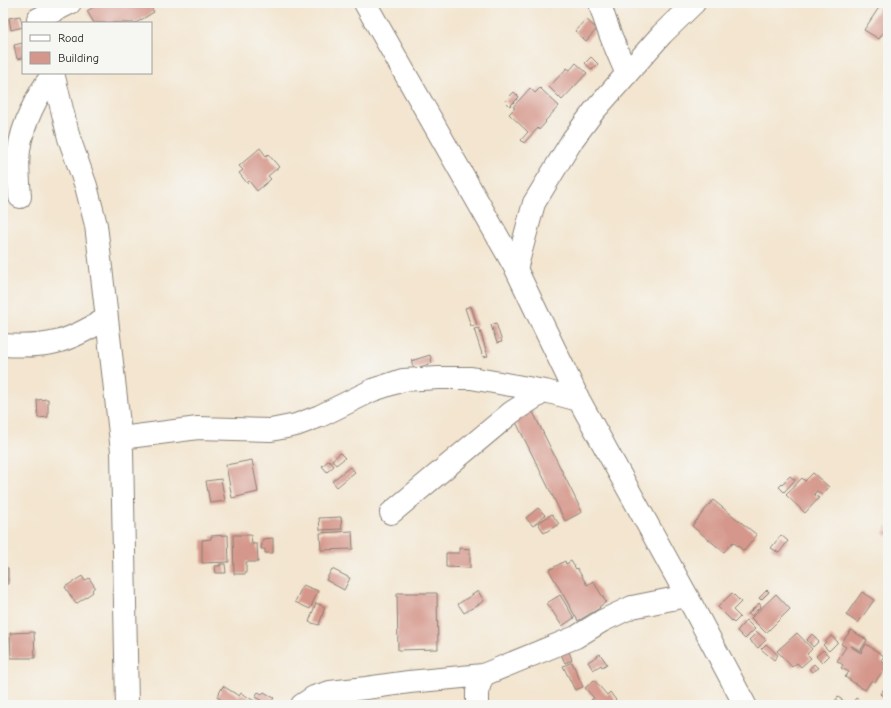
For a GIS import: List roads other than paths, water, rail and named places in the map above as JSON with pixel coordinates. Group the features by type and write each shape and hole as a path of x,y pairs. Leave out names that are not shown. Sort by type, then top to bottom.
{"street":[{"path":"37,15 70,3"},
{"path":"365,3 516,269 579,400 745,705"},
{"path":"600,3 627,74"},
{"path":"516,269 534,204 573,139 594,111 662,34 694,3"},
{"path":"20,197 18,174 19,148 26,123 35,101 52,74"},
{"path":"53,74 69,138 86,186 96,225 107,318 122,451 127,705"},
{"path":"3,345 34,346 61,342 107,318"},
{"path":"120,438 198,428 271,430 296,426 372,390 404,380 471,378 545,391 579,400"},
{"path":"391,513 512,412 545,391"},
{"path":"302,705 314,697 330,692 409,682 483,675 509,663 576,637 602,621 632,607 687,596"},
{"path":"477,705 478,692 483,675"}]}
